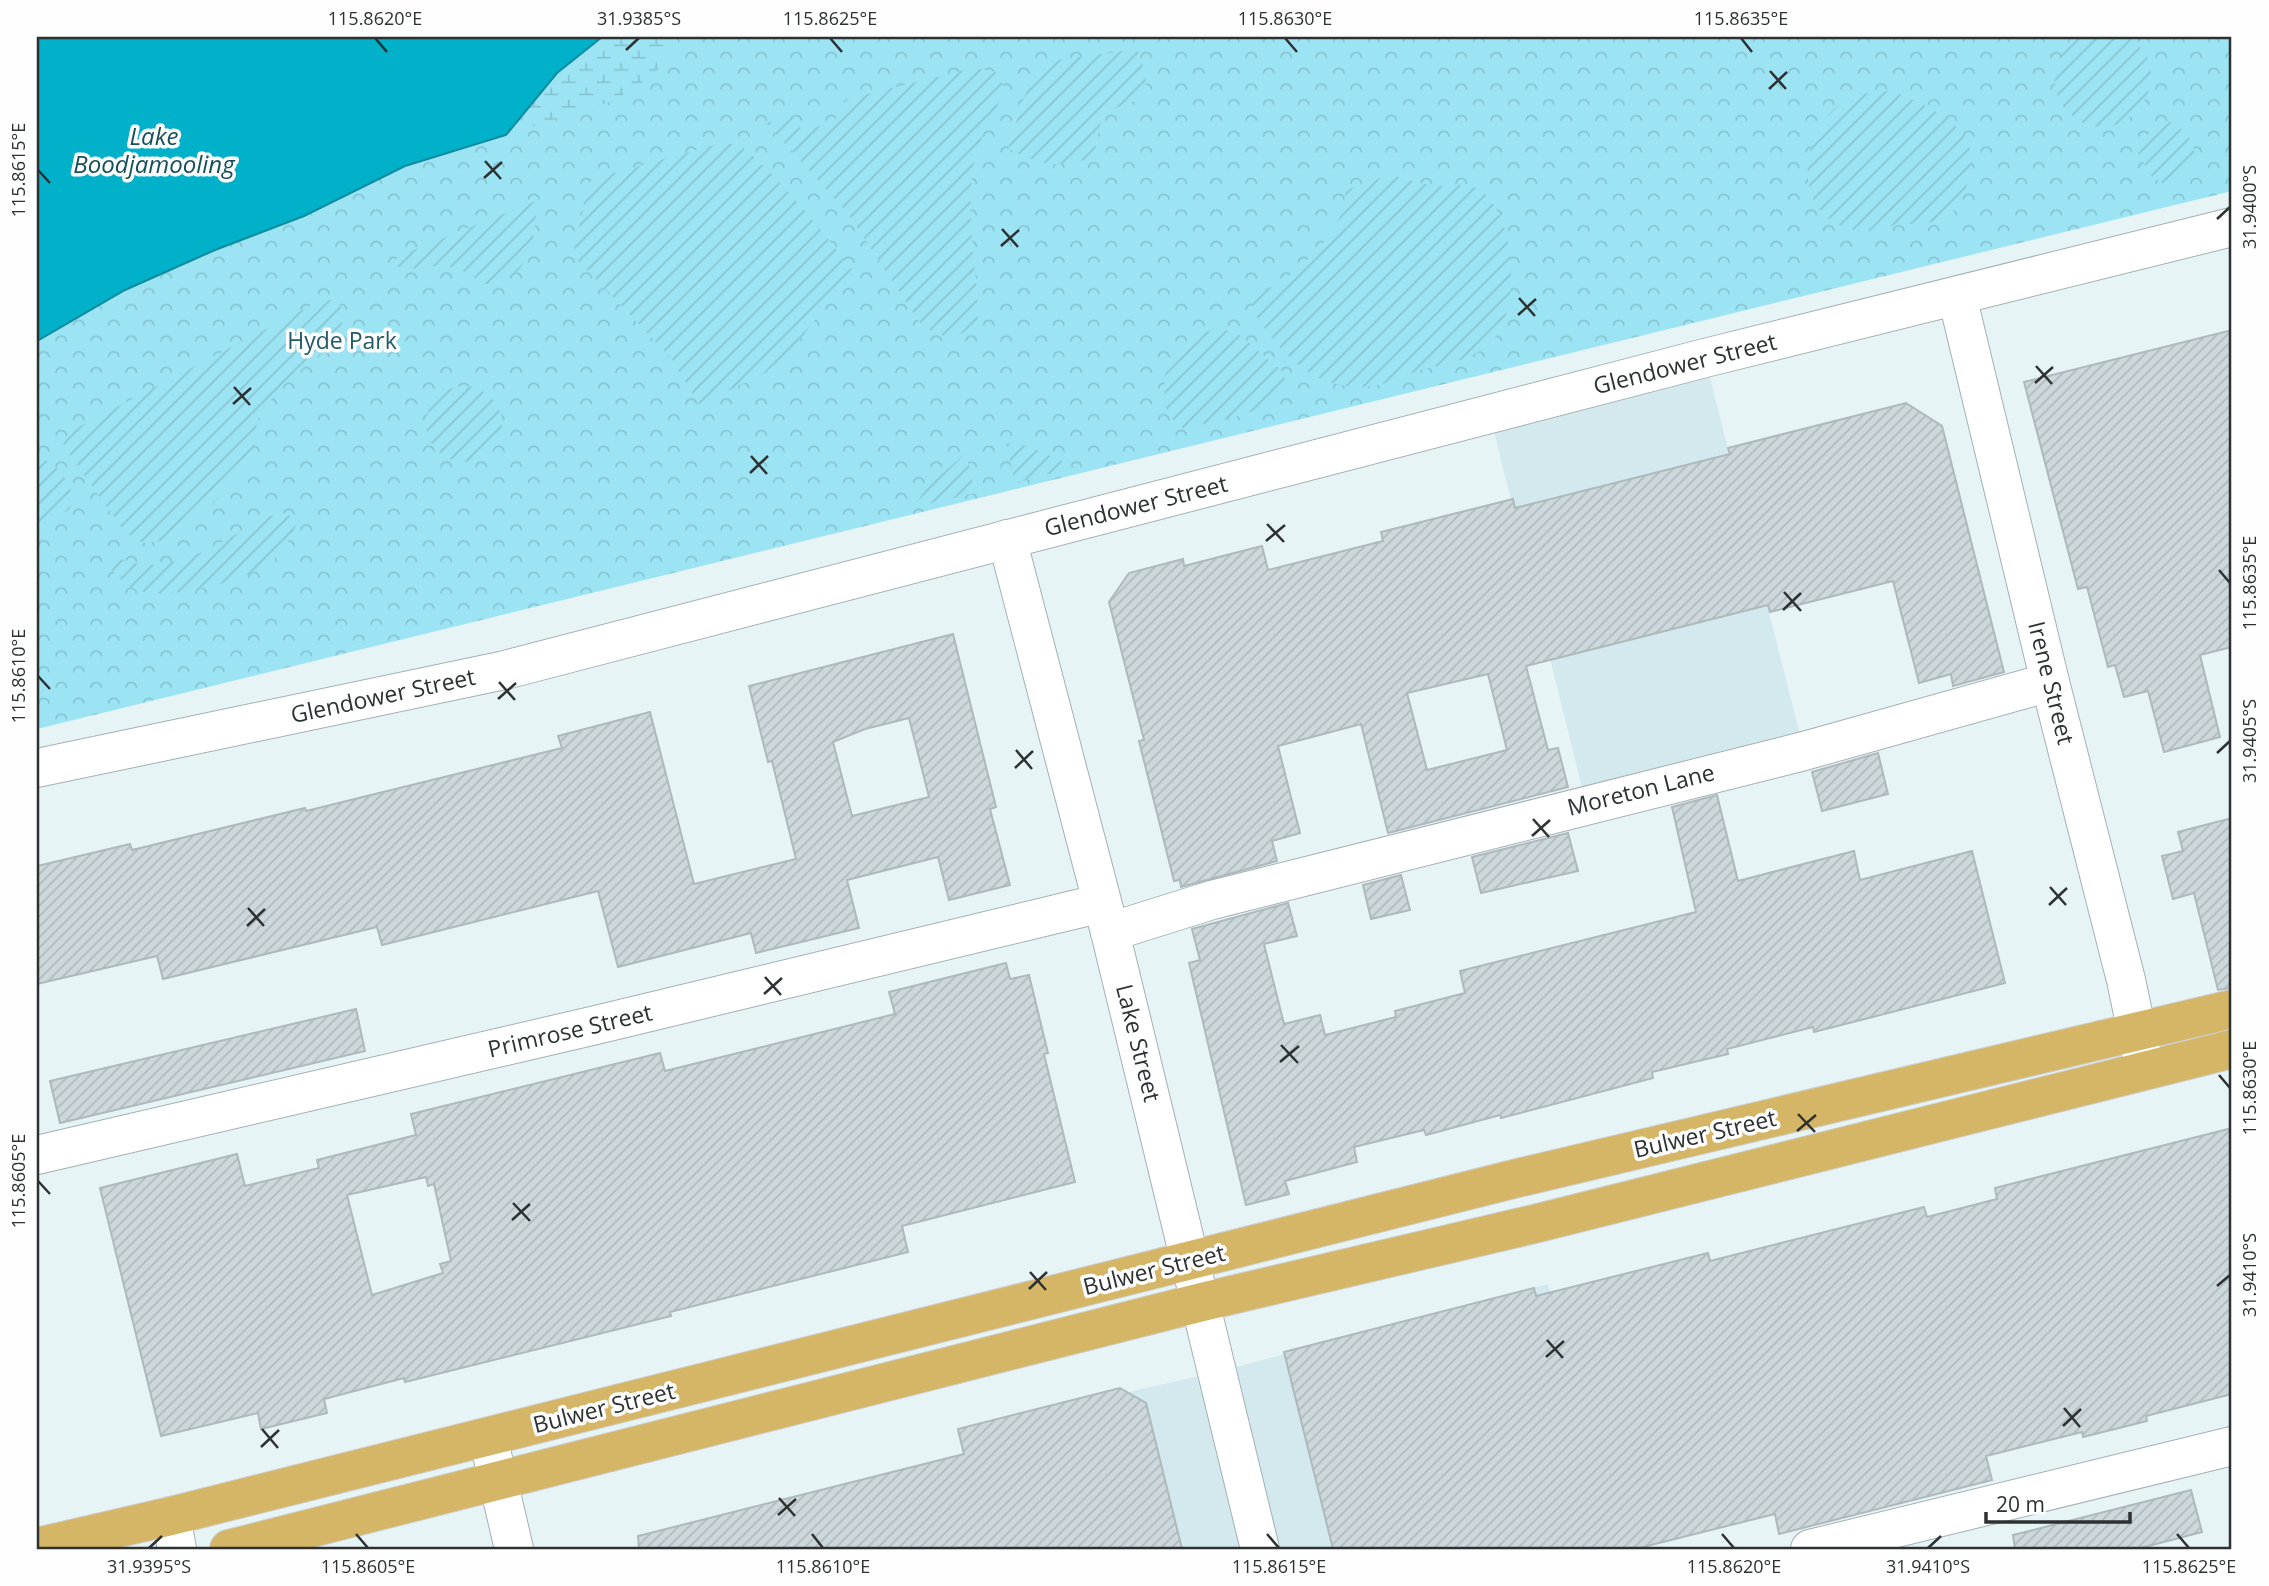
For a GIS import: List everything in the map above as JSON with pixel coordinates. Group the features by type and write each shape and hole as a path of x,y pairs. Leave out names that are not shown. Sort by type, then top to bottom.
{"main road":[{"name":"Bulwer Street","path":"37,1547 174,1533 488,1437 1535,1174 2232,1009"},
{"name":"Bulwer Street","path":"229,1549 1202,1302 1534,1224 2232,1049"}],"street":[{"name":"Glendower Street","path":"37,768 505,670 1007,539 2232,228"},
{"name":"Irene Street","path":"1957,296 2050,682 2123,966 2145,1070"},
{"name":"Lake Street","path":"1007,539 1106,917 1202,1302 1260,1549"},
{"name":"Moreton Lane","path":"1106,917 1212,900 1804,751 2050,682"},
{"name":"Primrose Street","path":"37,1155 596,1025 1106,917"},
{"path":"488,1437 514,1549"},
{"path":"1810,1549 2232,1446"}],"shaded area":[{"path":"1705,358 1804,751 1586,804 1490,415"},
{"path":"1548,1284 1615,1549 985,1549 957,1431 1217,1372"}],"green space":[{"name":"Hyde Park","path":"37,37 2232,37 2232,191 37,729"},
{"path":"602,37 676,37 656,73 613,101 506,135 557,73"},
{"path":"2079,37 2127,37 2144,52 2151,70 2149,89 2141,106 2127,119 2110,126 2090,125 2070,114 2060,102 2055,81 2057,64 2065,48"},
{"path":"1137,49 1146,86 1143,95 1108,113 1101,123 1094,155 1072,163 1051,164 1008,149 1024,97 1044,62"},
{"path":"974,68 997,72 1005,90 981,140 972,178 970,198 978,319 964,332 950,336 935,332 919,322 847,212 766,123 789,118 803,130 835,122 839,108 851,98"},
{"path":"1892,91 1939,113 1963,135 1970,149 1971,166 1967,185 1955,209 1937,221 1865,231 1840,226 1823,213 1812,195 1808,174 1810,152 1818,131 1831,112 1850,98 1865,93"},
{"path":"2170,122 2189,137 2194,155 2187,172 2166,185 2152,177 2136,149 2142,138"},
{"path":"722,143 738,145 763,165 815,223 852,270 790,353 760,376 699,404 671,358 573,255 589,180"},
{"path":"1389,175 1431,185 1472,187 1491,201 1501,219 1508,241 1511,289 1507,311 1500,330 1489,344 1466,358 1379,385 1363,387 1335,384 1309,372 1286,354 1261,324 1252,303 1258,292 1279,284 1320,249 1343,212 1346,190"},
{"path":"538,200 532,248 519,270 499,284 485,284 460,269 442,265 403,270 396,265 397,257"},
{"path":"338,301 344,313 341,327 329,346 276,392 257,421 253,457 214,503 161,541 143,543 124,531 63,445 69,432 316,303"},
{"path":"1215,329 1236,332 1282,371 1287,385 1267,404 1240,416 1183,428 1167,415 1166,371 1176,350 1185,342"},
{"path":"464,386 478,389 491,397 499,410 502,424 499,438 491,451 478,459 464,462 450,459 437,451 429,438 426,424 429,410 437,397 450,389"},
{"path":"1006,443 1030,447 1075,467 1015,483"},
{"path":"966,453 975,493 914,507 927,487"},
{"path":"37,459 56,467 74,499 69,510 37,525"},
{"path":"283,513 298,519 281,551 261,568 228,582 170,593 140,591 130,586 107,564 112,557 138,564 173,562 207,550 270,516"}],"water":[{"name":"Lake Boodjamooling","path":"37,37 602,37 557,73 506,135 405,166 304,216 215,250 125,290 37,341"}],"building":[{"path":"2232,330 2232,647 2200,655 2220,737 2164,752 2148,691 2124,697 2115,665 2108,667 2087,587 2078,589 2024,382"},
{"path":"1906,403 1942,426 2004,672 1953,686 1951,674 1919,683 1893,581 1770,612 1768,605 1526,666 1548,750 1558,748 1568,787 1388,833 1361,724 1278,746 1300,833 1272,841 1277,861 1181,887 1180,880 1174,881 1139,741 1144,740 1109,602 1129,573 1183,559 1184,566 1262,546 1268,570 1383,541 1381,532 1513,499 1515,508 1730,454 1728,448","holes":["1488,674 1507,750 1427,770 1407,693"]},
{"path":"953,634 996,807 990,809 1010,885 949,900 938,857 847,880 859,928 756,953 751,933 618,967 598,891 382,945 377,927 163,979 157,956 37,984 37,866 130,844 132,850 305,808 306,811 562,748 558,736 650,712 694,884 796,859 772,761 768,762 749,686","holes":["909,718 929,797 852,816 833,742 865,729"]},
{"path":"1878,753 1888,794 1822,811 1812,772"},
{"path":"1717,795 1738,881 1854,851 1860,880 1972,851 2005,983 1814,1032 1813,1027 1727,1049 1728,1054 1652,1072 1653,1078 1501,1118 1500,1115 1426,1135 1424,1130 1354,1147 1357,1162 1285,1181 1289,1194 1246,1205 1189,963 1200,960 1192,929 1288,903 1297,936 1264,944 1284,1024 1320,1015 1325,1035 1396,1017 1395,1011 1465,993 1460,971 1696,912 1672,807"},
{"path":"2232,818 2232,988 2218,990 2194,893 2173,899 2162,856 2183,851 2178,832"},
{"path":"1568,833 1578,871 1481,893 1472,857"},
{"path":"1401,875 1410,910 1371,919 1363,885"},
{"path":"1006,963 1010,979 1029,975 1048,1053 1044,1054 1075,1182 902,1226 908,1252 670,1312 671,1316 405,1382 404,1378 324,1399 327,1413 261,1429 258,1413 161,1436 100,1188 237,1154 245,1186 319,1168 317,1160 416,1135 411,1114 660,1053 665,1071 895,1014 889,992","holes":["426,1177 428,1186 434,1184 451,1261 440,1264 443,1273 372,1295 347,1195"]},
{"path":"356,1009 365,1051 60,1123 50,1081"},
{"path":"2232,1128 2232,1394 2146,1416 2147,1421 2083,1437 2082,1432 1986,1456 1992,1480 1779,1534 1775,1514 1635,1549 1333,1549 1284,1352 1534,1288 1536,1296 1708,1253 1710,1261 1924,1207 1927,1217 1997,1199 1995,1188"},
{"path":"1120,1388 1146,1403 1182,1549 639,1549 638,1536 964,1454 958,1429"},
{"path":"2191,1490 2202,1532 2137,1549 2015,1549 2013,1535"}]}
